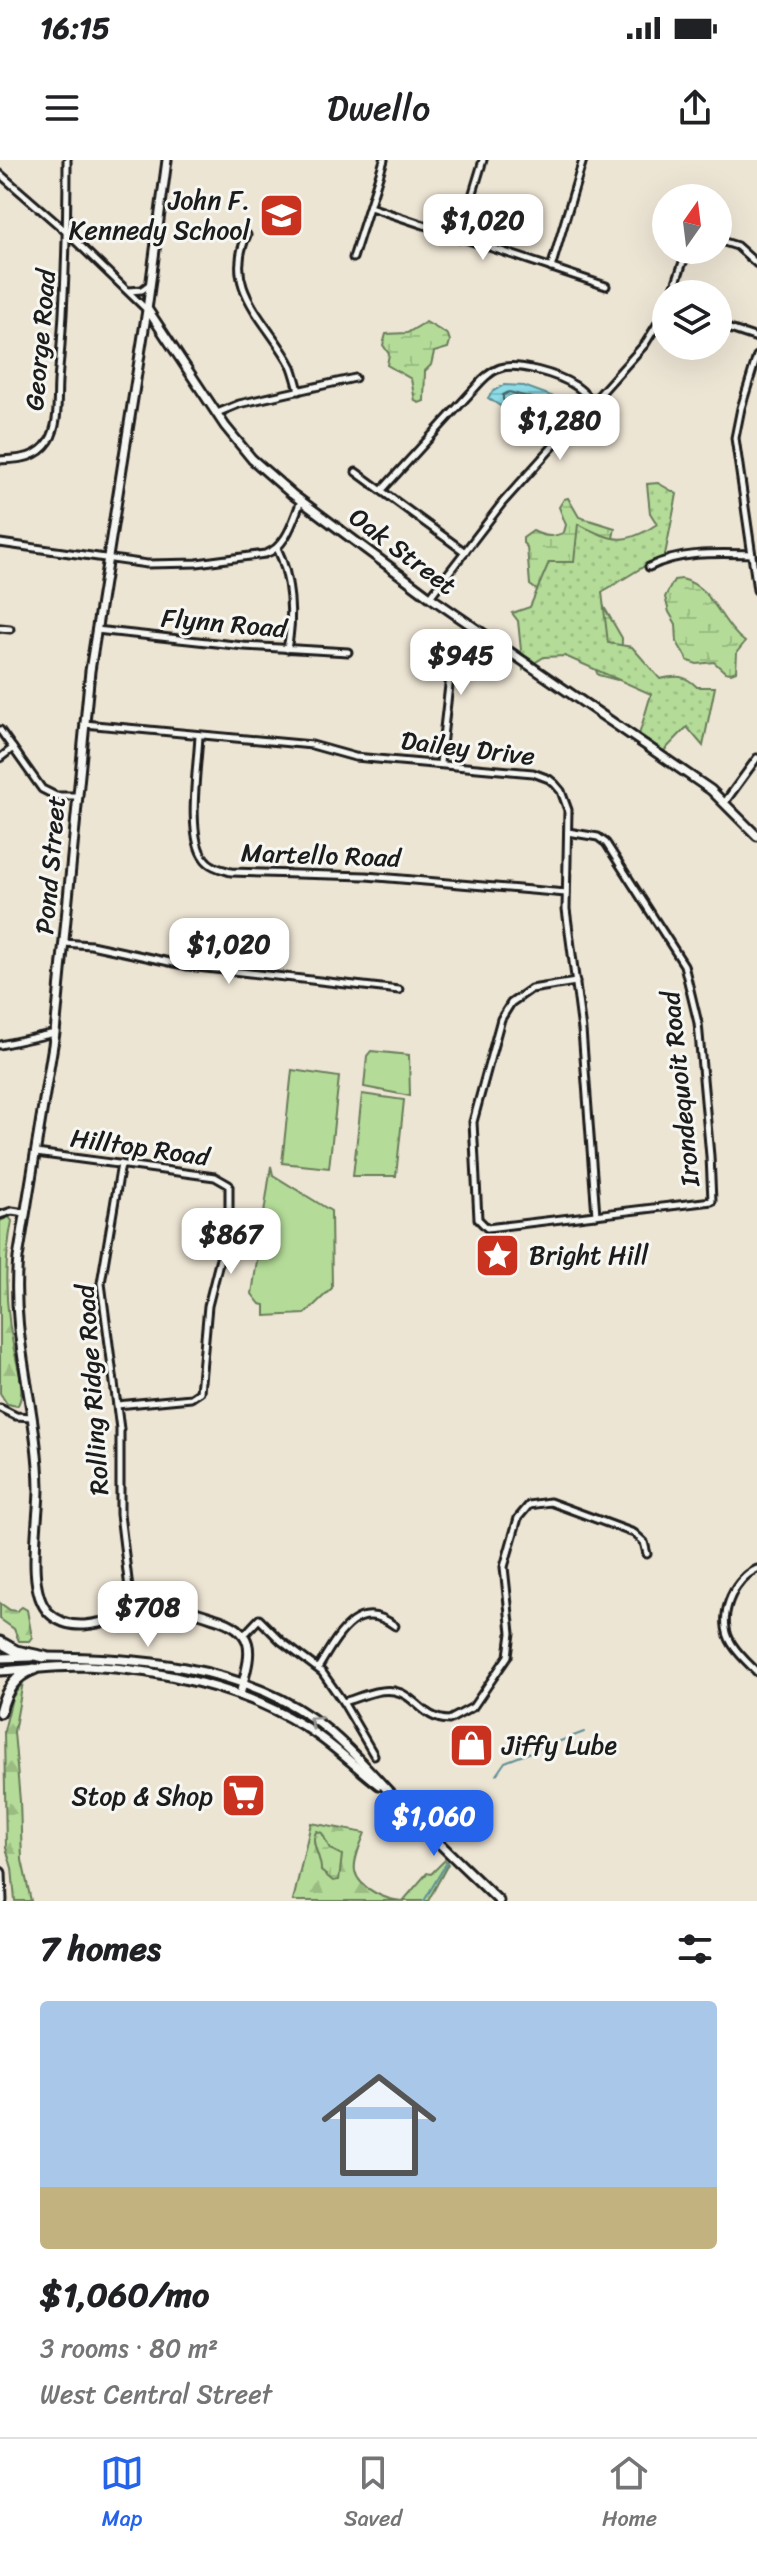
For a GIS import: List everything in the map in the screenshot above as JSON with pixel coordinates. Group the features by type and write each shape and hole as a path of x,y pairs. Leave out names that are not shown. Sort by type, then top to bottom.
{"highway":[{"path":"0,1642 16,1651 45,1657"},
{"path":"0,1712 12,1684 23,1673 34,1669"},
{"path":"0,1873 1,1901"}],"main road":[{"name":"Pond Street","path":"132,1613 73,1625 62,1622 41,1602 36,1575 39,1485 17,1294 17,1266 55,1033 84,724 96,630 143,337 167,160"},
{"name":"Oak Street","path":"147,310 216,414 252,459 301,501 430,597 725,802 757,836"},
{"path":"143,337 151,332 163,333"},
{"path":"132,1613 159,1608 184,1609 231,1624 244,1635 250,1653 240,1695"},
{"path":"0,1658 45,1657 156,1665 243,1683 312,1718 372,1772 499,1901"},
{"path":"0,1671 74,1666 118,1669 218,1688 278,1711 306,1727 391,1794"}],"street":[{"name":"George Road","path":"0,460 23,459 38,453 52,435 64,312 68,234 65,210 67,160"},
{"path":"353,258 384,160"},
{"path":"459,239 483,160"},
{"path":"551,268 583,160"},
{"path":"0,174 147,310"},
{"path":"370,207 606,286"},
{"path":"247,235 238,261 240,278 251,306 292,368 299,391"},
{"path":"732,244 757,264"},
{"path":"129,291 142,290 151,283"},
{"path":"732,330 757,338"},
{"path":"430,597 503,502 652,333"},
{"path":"757,356 735,438 757,590"},
{"path":"382,490 486,376 500,368 515,367 556,376 576,386 594,402"},
{"path":"216,414 239,404 355,378"},
{"path":"356,472 465,552"},
{"path":"0,543 147,564 197,563 265,554 277,548 286,536 301,501"},
{"path":"277,548 285,565 290,611 287,649"},
{"path":"649,567 687,555 752,554"},
{"path":"0,628 10,629"},
{"path":"440,763 450,672 475,628"},
{"name":"Flynn Road","path":"96,630 348,652"},
{"name":"Dailey Drive","path":"84,724 312,745 355,757 533,773 549,779 561,791 566,802 566,893 596,1215"},
{"path":"0,730 42,789 56,796 77,796"},
{"name":"Martello Road","path":"199,735 195,839 203,857 220,869 253,873 366,876 566,893"},
{"path":"0,758 13,748"},
{"path":"725,802 757,758"},
{"name":"Irondequoit Road","path":"568,832 598,837 606,843 684,965 698,1023 710,1156 712,1201 596,1215"},
{"path":"64,943 91,945 188,966 399,990"},
{"path":"576,982 531,989 511,1003 501,1019 473,1122 479,1220 491,1229 596,1215"},
{"path":"0,1045 55,1033"},
{"name":"Hilltop Road","path":"36,1153 222,1179 229,1185 229,1219 208,1306 200,1392 191,1398 117,1405"},
{"name":"Rolling Ridge Road","path":"121,1164 101,1283 121,1447 120,1514 132,1613"},
{"path":"0,1215 12,1211 25,1213"},
{"path":"0,1408 16,1416 33,1417"},
{"path":"343,1702 392,1690 408,1697 430,1716 449,1720 473,1707 508,1656 511,1633 504,1567 518,1518 529,1505 550,1502 634,1533 644,1542 647,1554"},
{"path":"756,1669 731,1643 726,1620 728,1604 735,1588 757,1569"},
{"path":"318,1668 350,1622 374,1615 383,1617 395,1626"},
{"path":"244,1635 259,1619 281,1641 318,1668 343,1702 374,1755"}],"green space":[{"path":"426,322 448,335 450,341 448,348 434,352 431,365 425,371 424,401 419,403 415,401 411,379 387,365 389,354 383,345 386,334 407,333"},
{"path":"658,483 677,494 663,565 648,564 602,592 608,643 632,647 660,679 680,677 697,687 715,687 703,746 687,727 657,758 636,745 651,694 565,656 544,657 523,670 518,621 512,613 530,607 549,562 574,562 578,524 618,539 635,536 657,524 650,513 647,484"},
{"path":"568,498 579,517 615,528 613,538 604,545 600,600 622,638 621,678 617,680 598,675 538,591 530,585 527,547 523,538 533,531 549,536 564,532 566,525 559,507"},
{"path":"682,579 702,590 745,642 737,652 736,671 725,672 714,662 697,664 688,661 677,642 676,624 665,597 674,580"},
{"path":"371,1051 409,1055 410,1096 364,1087 367,1056"},
{"path":"292,1070 339,1077 329,1168 282,1163"},
{"path":"362,1094 404,1100 396,1176 353,1176"},
{"path":"271,1166 273,1175 331,1211 332,1288 305,1314 265,1316 265,1305 260,1304 252,1294"},
{"path":"9,1217 12,1221 7,1259 7,1296 21,1384 21,1399 17,1406 7,1404 0,1393 0,1221"},
{"path":"0,1603 10,1610 17,1611 22,1607 27,1610 32,1637 29,1641 19,1641 14,1629 0,1619"},
{"path":"23,1682 14,1732 22,1860 31,1901 15,1901 12,1868 6,1848 4,1731 12,1698"},
{"path":"311,1823 365,1833 355,1862 358,1877 375,1893 403,1901 293,1901"},
{"path":"317,1831 322,1833 330,1849 342,1855 339,1880 333,1881 321,1871 314,1840"},
{"path":"445,1860 448,1864 428,1901 403,1901 427,1873 431,1874"}],"water":[{"path":"504,385 524,386 565,401 567,407 546,432 534,428 488,398"}],"waterway":[{"path":"496,1775 505,1762 584,1732"},
{"path":"424,1901 447,1862"}],"place":[{"name":"John F. Kennedy School","path":"281,215"},
{"name":"Bright Hill","path":"498,1255"},
{"name":"Jiffy Lube","path":"471,1745"},
{"name":"Stop & Shop","path":"244,1796"}]}
